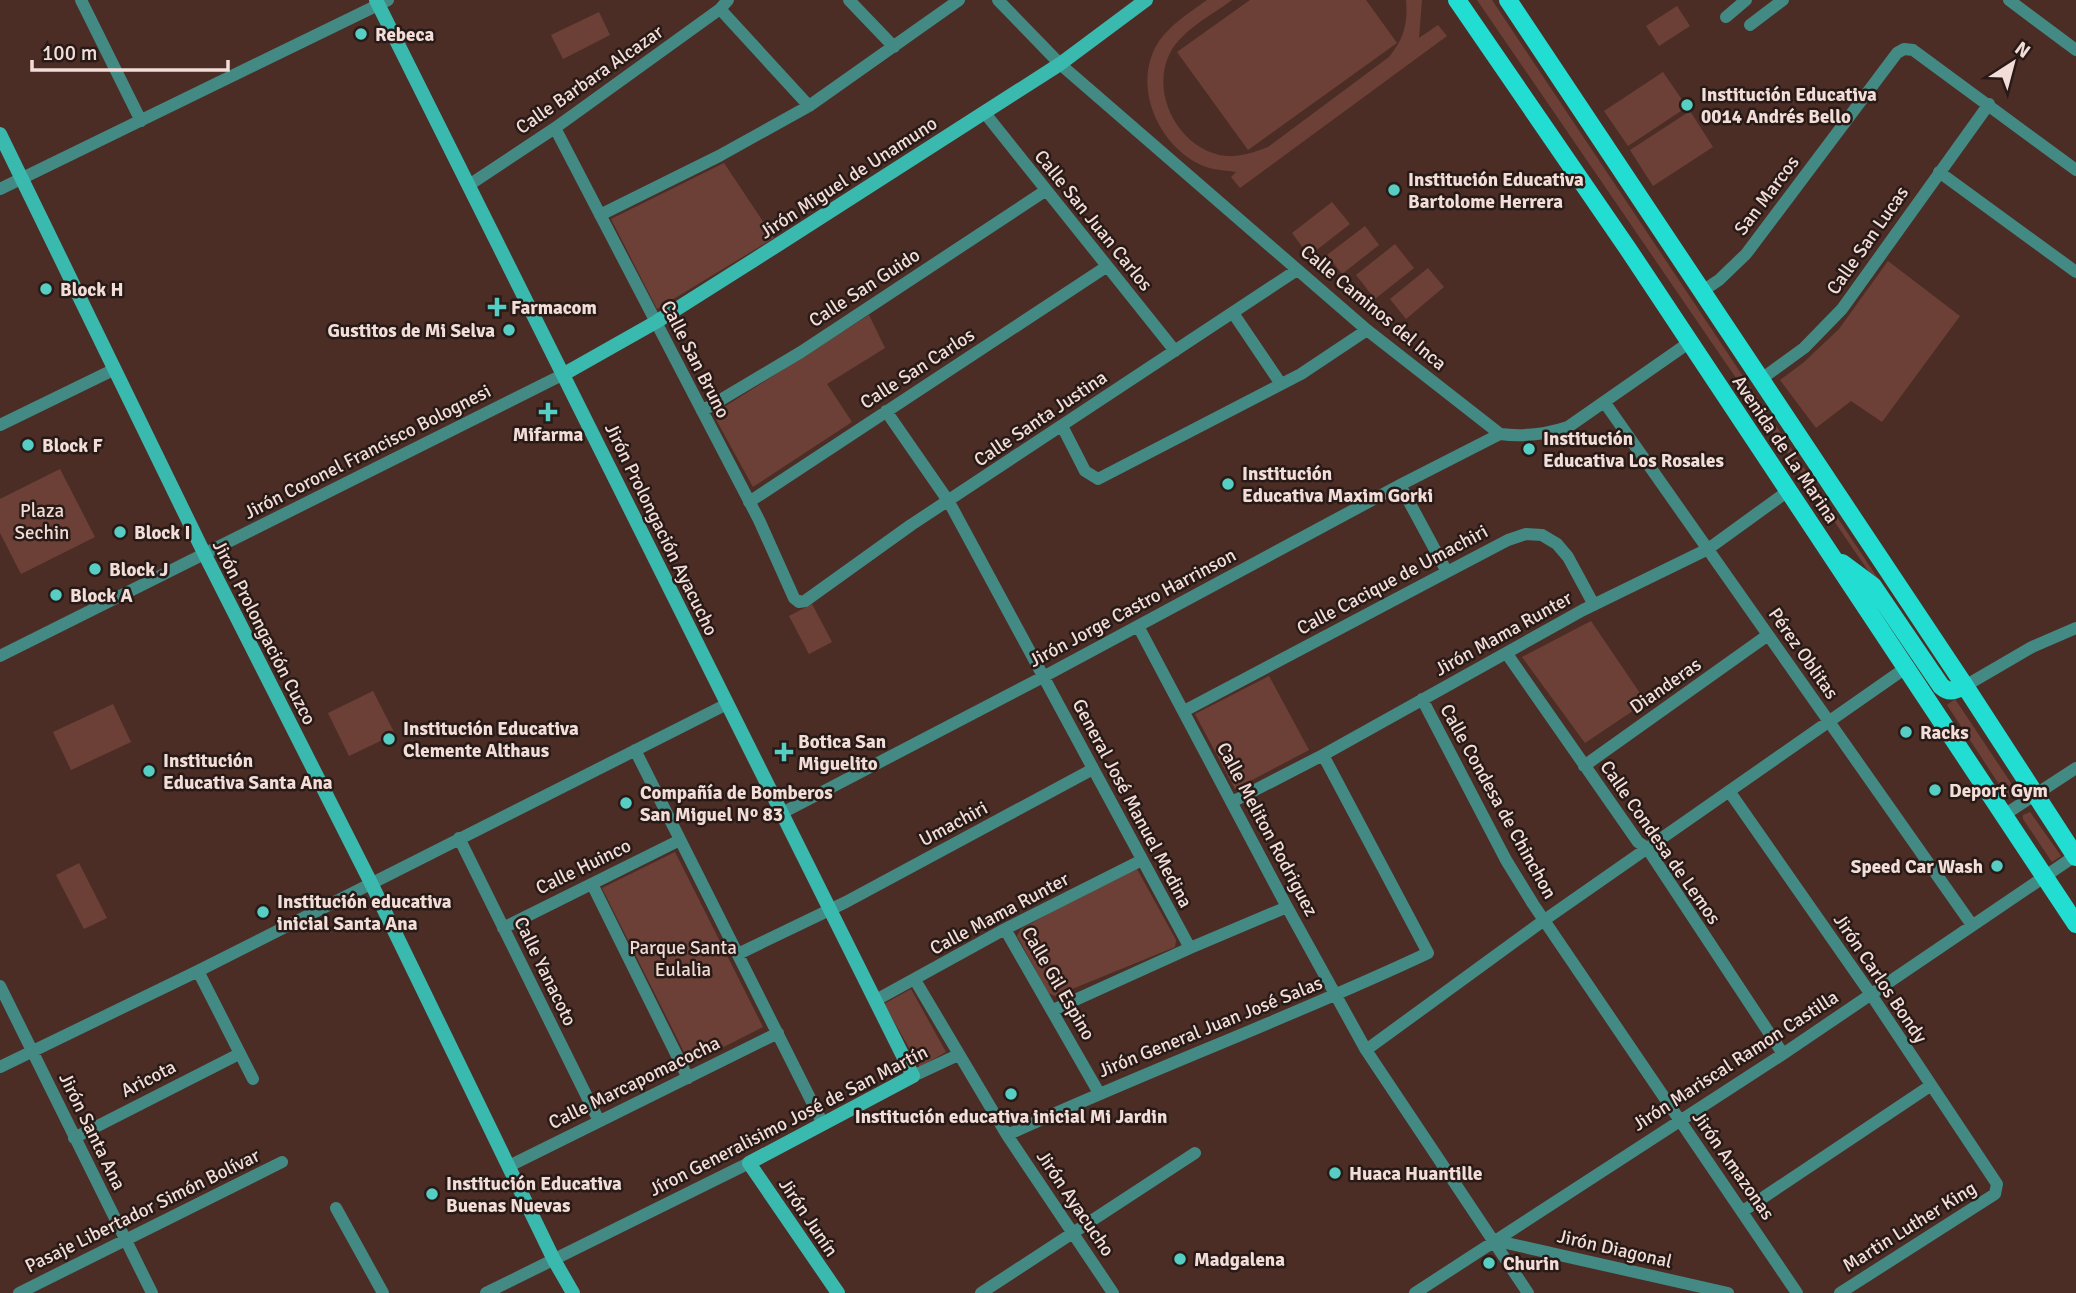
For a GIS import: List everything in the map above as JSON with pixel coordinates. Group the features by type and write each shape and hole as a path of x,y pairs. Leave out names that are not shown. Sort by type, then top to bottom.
{"main road":[{"name":"Avenida de La Marina","path":"1457,0 1690,342 2076,924"},
{"name":"Avenida de La Marina","path":"1508,0 1965,685 2076,857"},
{"path":"1831,555 1873,586 1941,687 1953,691 1965,685"}],"street":[{"path":"81,0 141,121"},
{"path":"849,0 894,47"},
{"path":"600,215 719,156 808,106 960,0"},
{"name":"Calle Caminos del Inca","path":"998,0 1060,64 1297,270 1367,330 1500,434"},
{"path":"1726,17 1746,0"},
{"path":"2009,0 2076,50"},
{"path":"1750,26 1780,1"},
{"path":"0,189 381,2"},
{"name":"Jirón Prolongación Ayacucho","path":"381,2 469,185 913,1076"},
{"name":"Jirón Miguel de Unamuno","path":"564,374 656,322 1060,64 1139,2"},
{"path":"724,4 808,106"},
{"name":"Calle Barbara Alcazar","path":"469,185 555,128 724,4"},
{"name":"San Marcos","path":"1702,292 1746,254 1897,53 1904,49 1913,50 2076,170"},
{"name":"Calle San Lucas","path":"1760,380 1821,334 1842,309 1989,104"},
{"name":"Calle San Juan Carlos","path":"985,111 1045,191 1175,351"},
{"name":"Calle San Bruno","path":"555,128 749,502 794,598 799,602 805,601"},
{"name":"Jirón Prolongación Cuzco","path":"0,134 205,555 371,883 554,1260 573,1293"},
{"path":"1939,172 2076,272"},
{"name":"Calle San Guido","path":"702,411 801,352 1045,191"},
{"name":"Calle San Carlos","path":"749,502 1106,267"},
{"name":"Calle Santa Justina","path":"805,601 911,525 1297,270"},
{"path":"1233,313 1281,384"},
{"path":"1062,426 1085,471 1098,479 1281,384 1367,330"},
{"path":"1500,434 1546,434 1568,427 1690,342"},
{"path":"0,425 115,369"},
{"name":"Jirón Coronel Francisco Bolognesi","path":"0,656 564,374"},
{"name":"Pérez Oblitas","path":"1605,403 1972,925"},
{"name":"General José Manuel Medina","path":"886,411 949,502 1190,948"},
{"name":"Jirón Jorge Castro Harrinson","path":"782,813 1500,434"},
{"path":"1400,485 1447,572"},
{"name":"Jirón Mama Runter","path":"1232,802 1323,755 1594,605 1708,549 1788,491"},
{"name":"Calle Cacique de Umachiri","path":"1184,711 1508,540 1527,534 1542,535 1557,544 1568,557 1594,605"},
{"name":"Calle Meliton Rodriguez","path":"1138,626 1287,907 1366,1049 1528,1293"},
{"path":"1965,685 2032,647 2076,628"},
{"name":"Dianderas","path":"1584,766 1768,635"},
{"name":"Calle Condesa de Lemos","path":"1507,654 1638,842 1647,848 1783,1054"},
{"path":"1366,1049 1647,848 1907,667"},
{"name":"Calle Condesa de Chinchon","path":"1422,699 1506,860 1544,921"},
{"path":"0,1067 198,971 727,704"},
{"path":"635,750 823,1124"},
{"name":"Jirón General Juan José Salas","path":"1007,1135 1099,1093 1336,996 1429,953 1323,755"},
{"path":"2004,815 2076,768"},
{"name":"Umachiri","path":"738,954 830,909 1093,769"},
{"name":"Jirón Carlos Bondy","path":"1729,791 1870,993 1998,1189"},
{"name":"Calle Yanacoto","path":"459,838 599,1121"},
{"name":"Calle Huinco","path":"503,928 680,840"},
{"name":"Jirón Mariscal Ramon Castilla","path":"1415,1293 1783,1054 2076,857"},
{"name":"Calle Mama Runter","path":"876,1000 1005,929 1142,860"},
{"path":"592,884 688,1077"},
{"path":"1054,1010 1287,907"},
{"name":"Jirón Amazonas","path":"1544,921 1797,1293"},
{"name":"Calle Gil Espino","path":"1005,929 1054,1010 1099,1093"},
{"path":"198,971 253,1079"},
{"name":"Jirón Ayacucho","path":"915,980 1007,1135 1113,1293"},
{"name":"Jirón Santa Ana","path":"0,986 152,1293"},
{"name":"Calle Marcapomacocha","path":"509,1166 778,1033"},
{"name":"Aricota","path":"74,1138 240,1054"},
{"name":"Jíron Generalisimo José de San Martín","path":"486,1293 749,1163 958,1055"},
{"path":"1743,1211 1930,1086"},
{"path":"981,1293 1195,1153"},
{"name":"Pasaje Libertador Simón Bolívar","path":"19,1293 282,1162"},
{"name":"Jirón Junín","path":"749,1163 838,1293"},
{"name":"Martin Luther King","path":"1840,1293 1995,1194 1998,1189"},
{"path":"336,1208 383,1293"},
{"name":"Jirón Diagonal","path":"1493,1241 1728,1293"}],"green space":[{"path":"1207,0 1232,0 1190,30 1175,45 1164,69 1163,86 1166,102 1183,132 1195,144 1226,156 1242,155 1268,147 1389,57 1404,30 1406,0 1422,0 1419,38 1438,25 1447,36 1240,188 1231,177 1236,172 1203,166 1172,143 1162,130 1149,98 1149,64 1155,48 1171,27"},
{"path":"1250,0 1366,0 1397,43 1248,150 1177,52"},
{"path":"1477,0 1492,0 1945,679 1943,680"},
{"path":"1677,6 1690,26 1659,46 1646,26"},
{"path":"599,12 610,35 563,59 551,35"},
{"path":"1663,72 1687,107 1628,146 1604,111"},
{"path":"1690,111 1713,147 1653,186 1630,150"},
{"path":"724,163 774,238 657,309 611,219"},
{"path":"1332,202 1350,224 1309,256 1292,233"},
{"path":"1365,226 1379,245 1342,274 1327,255"},
{"path":"1395,244 1414,268 1375,299 1356,275"},
{"path":"1888,261 1960,316 1882,422 1851,401 1816,428 1780,380 1803,363 1839,329"},
{"path":"1428,268 1444,287 1406,319 1390,299"},
{"path":"869,315 885,348 827,384 852,422 753,487 713,414"},
{"name":"Plaza Sechin","path":"60,469 95,537 21,574 0,533 0,499"},
{"path":"812,604 832,642 809,654 789,616"},
{"path":"1591,621 1646,702 1585,743 1522,657"},
{"path":"1269,676 1309,750 1235,789 1195,714"},
{"path":"373,691 395,734 349,756 328,713"},
{"path":"1955,699 2017,792 2008,798 1947,705"},
{"path":"113,704 131,742 71,770 53,732"},
{"path":"2030,812 2061,856 2052,862 2023,819 2023,815"},
{"name":"Parque Santa Eulalia","path":"675,852 763,1027 690,1064 602,888"},
{"path":"79,863 107,918 84,929 56,875"},
{"path":"1132,867 1137,869 1176,940 1175,947 1055,996 1048,993 1017,936 1021,929"},
{"path":"911,989 946,1052 920,1067 884,1004"}],"place":[{"name":"Rebeca","path":"361,34"},
{"name":"Institución Educativa 0014 Andrés Bello","path":"1687,105"},
{"name":"Institución Educativa Bartolome Herrera","path":"1394,190"},
{"name":"Block H","path":"46,289"},
{"name":"Farmacom","path":"497,307"},
{"name":"Gustitos de Mi Selva","path":"509,330"},
{"name":"Mifarma","path":"548,412"},
{"name":"Block F","path":"28,445"},
{"name":"Institución Educativa Los Rosales","path":"1529,449"},
{"name":"Institución Educativa Maxim Gorki","path":"1228,484"},
{"name":"Block I","path":"120,532"},
{"name":"Block J","path":"95,569"},
{"name":"Block A","path":"56,595"},
{"name":"Racks","path":"1906,732"},
{"name":"Institución Educativa Clemente Althaus","path":"389,739"},
{"name":"Botica San Miguelito","path":"784,752"},
{"name":"Institución Educativa Santa Ana","path":"149,771"},
{"name":"Deport Gym","path":"1935,790"},
{"name":"Compañía de Bomberos San Miguel Nº 83","path":"626,803"},
{"name":"Speed Car Wash","path":"1997,866"},
{"name":"Institución educativa inicial Santa Ana","path":"263,912"},
{"name":"Institución educativa inicial Mi Jardin","path":"1011,1094"},
{"name":"Huaca Huantille","path":"1335,1173"},
{"name":"Institución Educativa Buenas Nuevas","path":"432,1194"},
{"name":"Madgalena","path":"1180,1259"},
{"name":"Churin","path":"1489,1263"}]}
